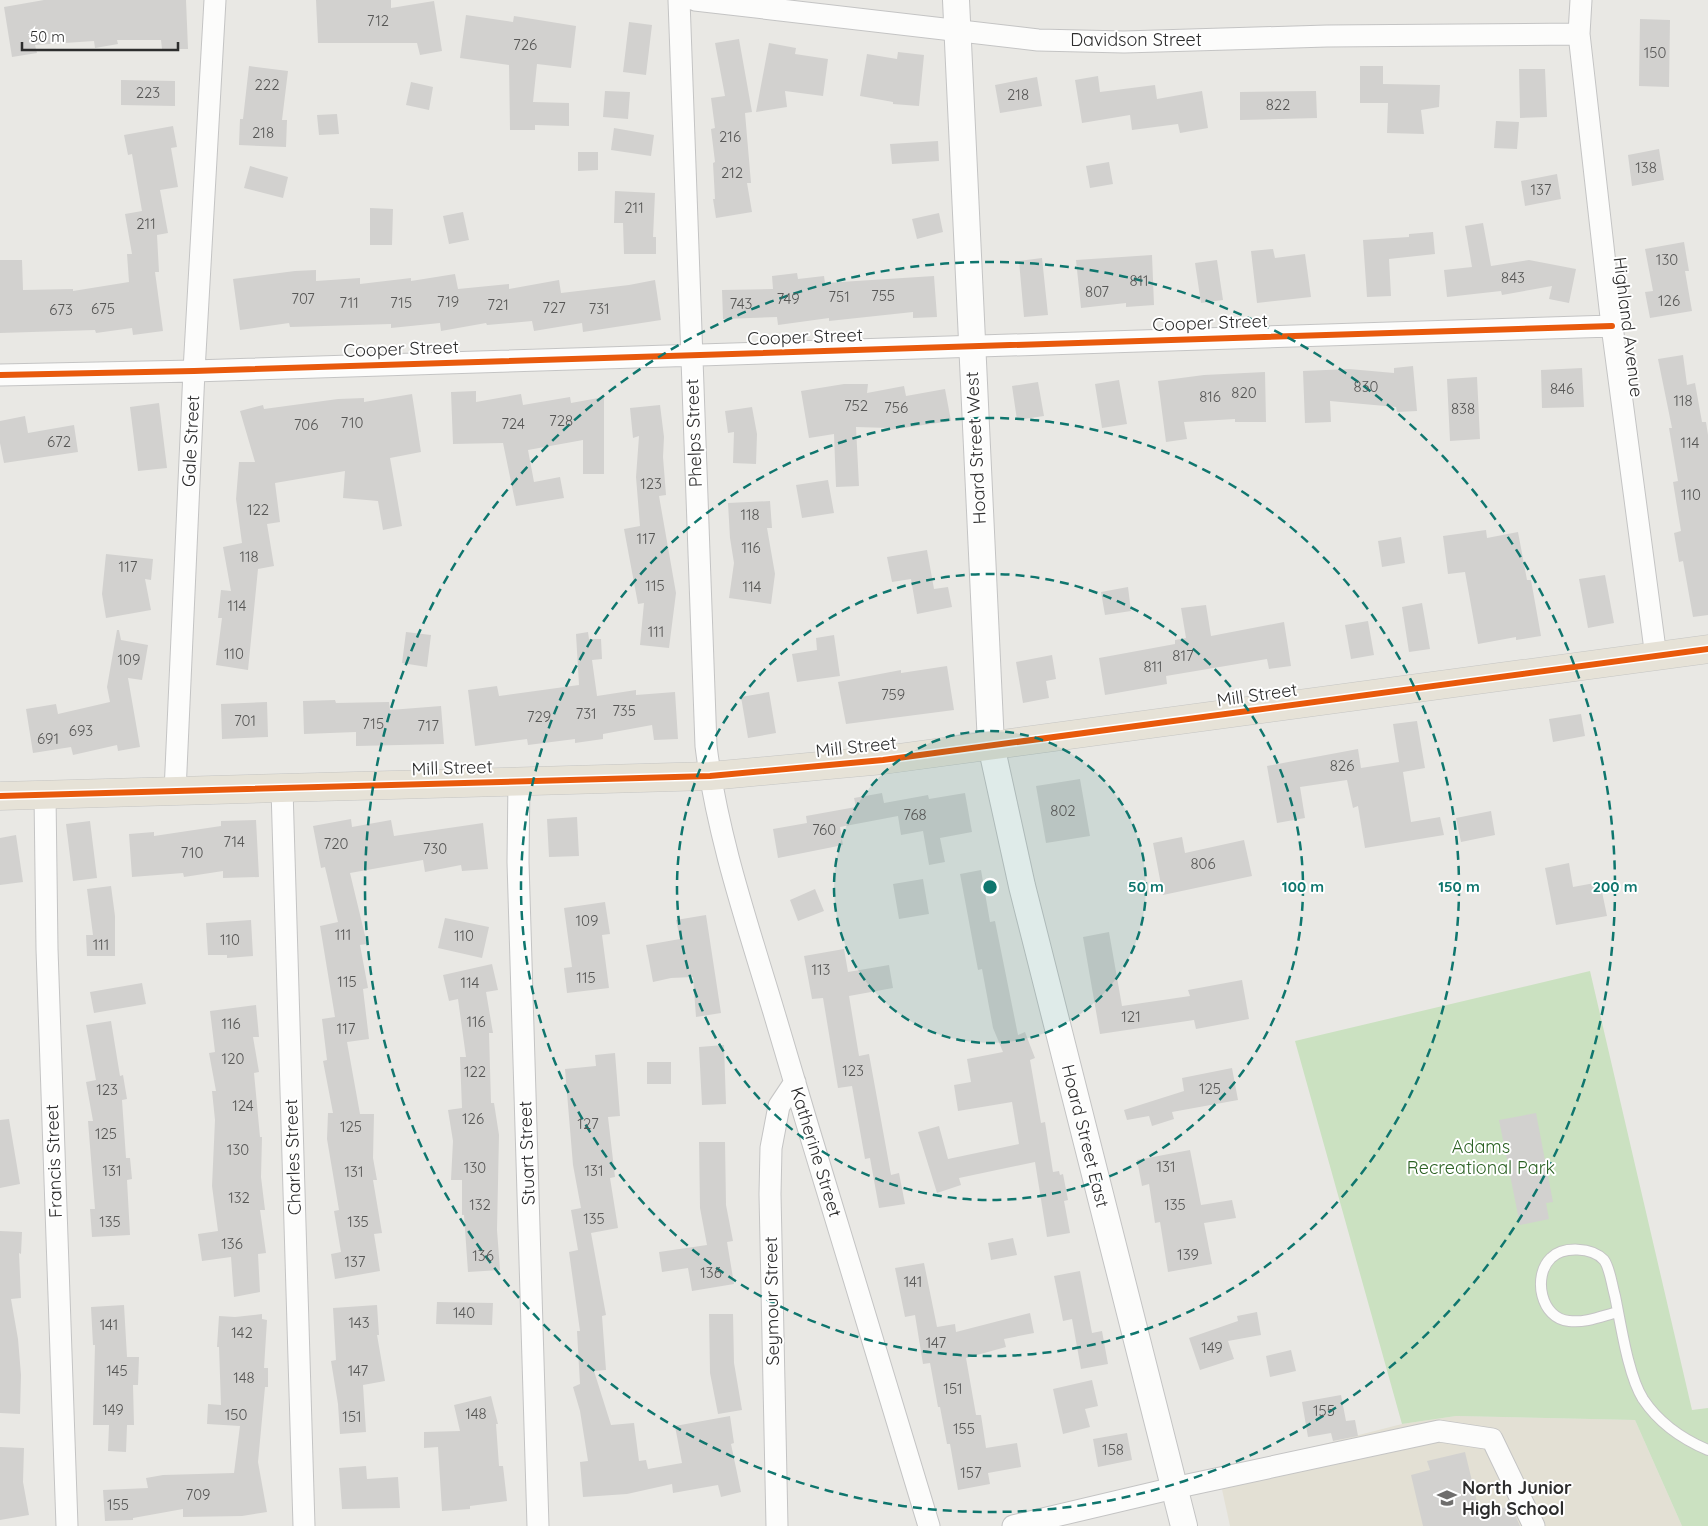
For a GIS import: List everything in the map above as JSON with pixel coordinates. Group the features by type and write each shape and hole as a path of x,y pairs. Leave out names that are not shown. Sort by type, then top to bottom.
{"highway":[{"name":"Mill Street","path":"0,796 710,776 884,760 1708,650"}],"street":[{"name":"Gale Street","path":"175,792 194,371 215,0"},
{"name":"Phelps Street","path":"679,0 690,355 706,746 710,776"},
{"name":"Davidson Street","path":"696,0 1038,40 1124,42 1327,36 1579,34"},
{"name":"Hoard Street West","path":"956,0 990,746"},
{"name":"Highland Avenue","path":"1581,0 1579,34 1612,326 1656,657"},
{"name":"Cooper Street","path":"0,375 194,371 1612,326"},
{"name":"Hoard Street East","path":"990,746 1022,886 1184,1526"},
{"name":"Katherine Street","path":"710,776 721,829 929,1526"},
{"name":"Stuart Street","path":"518,780 518,872 538,1526"},
{"name":"Charles Street","path":"282,789 304,1526"},
{"name":"Francis Street","path":"45,795 47,948 67,1526"},
{"name":"Seymour Street","path":"777,1526 770,1194 771,1148 779,1106 795,1082"},
{"path":"1013,1526 1174,1488 1439,1431 1492,1439 1534,1526"}],"lane":[{"path":"1618,1312 1575,1321 1567,1321 1553,1313 1541,1296 1542,1272 1552,1257 1571,1250 1588,1251 1604,1260 1618,1312 1628,1357 1643,1398 1666,1427 1708,1450"}],"shaded area":[{"name":"North Junior High School","path":"1456,1416 1635,1420 1682,1526 1230,1526 1218,1471 1402,1424"}],"green space":[{"name":"Adams Recreational Park","path":"1590,971 1692,1410 1708,1408 1708,1526 1682,1526 1635,1420 1456,1416 1402,1424 1295,1041"}],"building":[{"path":"44,0 186,0 188,49 162,49 161,40 117,40 118,44 95,48 94,41 35,45 37,53 12,57 4,7"},
{"path":"316,0 391,0 391,8 434,1 442,51 420,55 417,43 318,43"},
{"path":"466,15 513,22 514,16 576,26 571,68 537,64 533,102 569,103 569,126 535,125 535,130 510,130 509,65 460,58"},
{"path":"1640,19 1670,20 1669,87 1639,86"},
{"path":"629,22 652,25 646,75 623,72"},
{"path":"739,39 752,112 745,113 751,183 747,183 752,212 716,218 713,199 715,199 713,163 715,162 711,129 715,128 711,98 725,96 715,43"},
{"path":"769,43 796,48 795,54 828,59 823,96 785,91 787,107 756,112"},
{"path":"898,52 924,55 919,106 893,104 893,102 860,96 867,54 897,59"},
{"path":"249,66 288,71 282,120 287,120 286,147 239,145 240,119 243,119"},
{"path":"1360,66 1383,66 1383,84 1440,85 1439,107 1421,110 1424,134 1387,133 1388,103 1360,103"},
{"path":"1519,69 1545,69 1547,117 1520,118"},
{"path":"1098,76 1100,92 1155,85 1157,99 1202,91 1208,128 1180,133 1178,124 1132,130 1130,115 1082,123 1075,80"},
{"path":"1037,77 1042,106 1000,113 995,85"},
{"path":"121,80 175,81 175,106 121,105"},
{"path":"411,82 433,87 429,110 406,105"},
{"path":"605,91 630,92 628,119 603,117"},
{"path":"1316,91 1317,118 1240,120 1240,92"},
{"path":"337,114 339,134 319,135 317,115"},
{"path":"1496,121 1519,122 1517,149 1494,148"},
{"path":"173,126 177,147 171,148 178,187 160,190 168,233 157,235 159,272 155,272 163,331 133,335 132,328 96,333 95,330 0,333 0,260 22,260 23,290 73,289 73,291 129,282 127,254 132,254 125,214 142,211 132,154 128,155 124,135"},
{"path":"614,128 654,135 651,156 611,150"},
{"path":"938,141 939,161 892,164 890,144"},
{"path":"1659,149 1664,180 1632,186 1628,155"},
{"path":"578,152 598,152 598,170 578,171"},
{"path":"1109,162 1113,184 1090,188 1086,166"},
{"path":"250,166 288,177 283,198 244,188"},
{"path":"1557,174 1561,199 1525,206 1521,181"},
{"path":"615,191 655,193 653,237 656,237 656,254 624,254 623,223 614,223"},
{"path":"370,208 393,209 392,245 370,245"},
{"path":"463,212 469,240 449,244 443,216"},
{"path":"939,213 943,232 917,239 912,219"},
{"path":"1483,223 1491,266 1529,260 1576,269 1569,303 1549,299 1552,286 1502,295 1501,291 1447,297 1444,270 1472,267 1465,226"},
{"path":"1433,232 1435,254 1389,259 1391,296 1367,297 1363,240 1409,237 1409,234"},
{"path":"1684,242 1689,271 1685,271 1692,311 1650,318 1645,292 1653,291 1645,249"},
{"path":"1273,249 1275,258 1305,254 1311,297 1257,303 1251,251"},
{"path":"1152,255 1154,305 1126,307 1126,303 1081,308 1076,260"},
{"path":"1042,258 1048,315 1024,317 1019,261"},
{"path":"1217,260 1223,300 1201,303 1195,263"},
{"path":"316,270 316,281 360,278 360,284 411,278 411,281 455,274 458,289 509,284 509,289 559,280 561,293 655,280 661,320 583,332 582,323 534,331 532,321 487,325 486,323 441,331 440,323 391,328 391,324 290,327 289,323 240,330 233,279"},
{"path":"797,273 798,279 824,276 825,283 934,276 937,317 913,318 913,312 829,321 829,318 778,325 777,317 723,319 722,290 773,289 772,276"},
{"path":"1683,355 1687,385 1695,383 1702,422 1706,422 1708,435 1708,615 1693,617 1683,561 1679,562 1674,533 1681,531 1673,482 1678,481 1669,428 1672,428 1658,359"},
{"path":"1413,366 1417,411 1397,412 1396,407 1330,401 1331,422 1305,423 1303,371 1349,369 1394,373 1394,368"},
{"path":"1582,368 1584,407 1542,408 1541,370"},
{"path":"1265,372 1266,422 1235,422 1235,419 1184,422 1187,439 1166,442 1158,381 1204,375"},
{"path":"1477,377 1480,439 1450,441 1447,379"},
{"path":"1119,380 1127,424 1102,428 1095,384"},
{"path":"1038,382 1044,416 1017,420 1012,386"},
{"path":"844,384 868,384 867,393 904,386 906,396 945,389 951,421 889,430 889,428 856,427 859,486 836,487 834,434 809,438 801,391"},
{"path":"476,391 476,402 521,394 523,405 570,397 571,403 604,397 604,474 583,474 583,440 528,450 534,482 560,477 564,498 516,506 503,443 453,444 451,392"},
{"path":"412,394 421,452 390,458 402,526 383,530 378,501 343,498 345,471 275,483 280,522 267,524 274,566 258,569 248,670 216,665 222,618 218,618 221,590 231,591 223,547 242,543 236,499 239,462 255,462 240,411 263,405 264,409 338,399 364,398 364,402"},
{"path":"159,403 167,468 138,471 130,407"},
{"path":"660,405 664,437 663,457 666,495 659,496 676,593 669,648 640,645 644,603 638,604 624,529 640,526 636,477 639,436 633,438 630,408"},
{"path":"752,407 757,434 756,464 733,463 734,432 728,433 725,411"},
{"path":"25,416 28,433 74,425 78,452 4,463 0,443 0,421"},
{"path":"828,480 834,513 802,518 796,485"},
{"path":"770,501 772,528 767,528 775,574 771,604 729,598 734,563 728,503"},
{"path":"1486,530 1487,538 1518,532 1527,580 1531,580 1541,636 1516,640 1516,637 1478,644 1465,572 1448,574 1443,536"},
{"path":"1401,537 1405,563 1382,567 1378,541"},
{"path":"927,550 934,589 948,587 952,607 917,614 911,579 892,582 887,557"},
{"path":"106,554 153,559 151,580 145,579 151,610 106,618 102,594"},
{"path":"1605,575 1614,623 1588,628 1579,579"},
{"path":"1128,587 1131,611 1105,615 1101,592"},
{"path":"1422,603 1430,649 1409,652 1402,607"},
{"path":"1206,605 1211,636 1284,622 1291,666 1269,669 1267,659 1166,676 1167,684 1105,695 1099,658 1175,644 1175,640 1186,638 1181,608"},
{"path":"1368,621 1374,655 1351,659 1345,625"},
{"path":"117,630 119,630 121,640 148,645 142,680 128,678 140,747 118,751 117,745 73,755 71,747 33,753 26,709 56,704 58,714 110,702 107,687"},
{"path":"406,632 431,635 427,667 402,663"},
{"path":"588,632 589,639 601,639 602,659 592,660 597,696 636,690 636,695 675,692 678,739 654,740 652,725 603,734 603,739 575,743 575,739 528,745 527,739 475,746 468,690 497,686 499,696 579,685 576,634"},
{"path":"834,635 840,676 797,682 792,654 817,650 816,638"},
{"path":"1052,655 1056,679 1046,681 1049,698 1023,703 1016,662"},
{"path":"947,666 954,710 846,724 838,682 901,670 901,673"},
{"path":"769,692 776,733 748,738 741,697"},
{"path":"335,700 336,703 389,702 390,710 441,706 444,744 356,746 356,732 304,734 303,701"},
{"path":"267,702 268,737 222,739 221,704"},
{"path":"1581,714 1585,736 1553,742 1549,719"},
{"path":"1417,721 1425,768 1403,772 1411,822 1440,817 1444,835 1365,848 1358,806 1353,808 1347,780 1300,787 1305,818 1277,823 1267,766 1358,749 1361,768 1399,762 1393,724"},
{"path":"1080,779 1090,836 1046,843 1036,786"},
{"path":"882,793 884,803 928,795 929,799 965,793 972,832 940,838 945,862 929,865 923,831 901,835 898,816 840,827 843,845 778,858 773,829 807,823 806,816 856,807 854,798"},
{"path":"1491,811 1495,835 1461,842 1456,818"},
{"path":"577,817 579,856 549,857 547,819"},
{"path":"351,819 352,827 391,820 394,836 483,823 488,869 462,871 461,865 425,872 423,860 350,873 367,944 360,945 368,988 363,989 369,1039 347,1042 360,1114 374,1114 373,1158 377,1180 373,1180 382,1233 374,1234 380,1271 335,1279 331,1254 341,1252 334,1211 339,1210 327,1139 328,1113 333,1113 323,1061 327,1060 322,1019 335,1017 320,926 338,922 325,867 321,868 313,826"},
{"path":"256,820 259,877 223,878 223,871 184,877 183,873 132,877 129,834 154,832 154,836 221,826 221,821"},
{"path":"90,821 97,878 73,881 66,824"},
{"path":"16,835 23,882 0,885 0,838"},
{"path":"1182,837 1185,853 1244,840 1252,876 1163,895 1153,843"},
{"path":"1569,863 1573,887 1600,882 1607,916 1556,925 1545,868"},
{"path":"981,870 990,922 995,921 1018,1035 1025,1032 1035,1058 1030,1060 1041,1123 1045,1122 1053,1172 1059,1171 1060,1175 1063,1174 1068,1200 1064,1201 1070,1233 1047,1237 1035,1162 959,1178 961,1185 937,1193 918,1132 939,1126 948,1159 1019,1144 1012,1102 958,1111 954,1085 971,1082 967,1059 1003,1052 993,1028 982,969 978,970 960,874"},
{"path":"923,879 929,914 899,919 893,884"},
{"path":"111,886 115,916 115,956 87,956 86,935 93,935 87,889"},
{"path":"815,889 824,911 798,921 790,900"},
{"path":"605,902 610,934 602,935 609,988 567,993 564,968 572,967 564,908"},
{"path":"706,915 721,1013 696,1017 693,977 671,978 653,982 646,945 680,939 676,920"},
{"path":"445,918 489,927 482,958 438,948"},
{"path":"251,920 253,956 227,958 227,955 208,955 206,923"},
{"path":"1109,932 1122,1006 1190,996 1188,990 1242,980 1249,1019 1196,1029 1194,1020 1100,1034 1083,937"},
{"path":"844,949 848,972 889,965 893,988 849,996 859,1056 869,1054 891,1175 899,1173 905,1204 879,1208 870,1158 865,1159 852,1086 838,1088 823,998 812,999 804,956"},
{"path":"492,964 498,990 486,992 493,1033 489,1033 491,1103 494,1103 499,1135 497,1230 500,1270 468,1272 464,1215 462,1215 462,1180 451,1180 453,1141 448,1110 462,1108 460,1057 466,1057 458,999 449,1001 443,975"},
{"path":"142,983 146,1004 94,1013 90,992"},
{"path":"256,1005 259,1037 253,1037 259,1072 254,1073 260,1137 262,1137 261,1177 265,1210 260,1210 266,1253 258,1254 260,1292 234,1297 231,1257 202,1261 198,1234 218,1231 212,1186 215,1120 212,1091 216,1091 209,1053 215,1052 210,1011"},
{"path":"111,1021 120,1076 123,1075 127,1099 122,1100 126,1158 130,1158 132,1179 127,1180 130,1235 92,1237 90,1209 95,1209 88,1121 93,1121 86,1082 96,1080 86,1025"},
{"path":"724,1045 726,1104 702,1105 699,1047"},
{"path":"615,1053 620,1116 608,1117 615,1177 610,1178 618,1228 591,1233 606,1315 602,1316 606,1370 594,1371 611,1425 634,1423 639,1461 646,1460 648,1469 682,1463 675,1426 730,1416 734,1443 731,1444 741,1492 721,1497 718,1485 673,1493 672,1484 627,1494 583,1497 580,1462 588,1461 580,1411 573,1387 580,1384 577,1331 580,1331 569,1252 578,1250 571,1210 581,1208 573,1165 565,1069 596,1066 595,1055"},
{"path":"647,1062 671,1062 671,1084 647,1084"},
{"path":"1232,1068 1238,1100 1172,1112 1174,1119 1152,1126 1149,1116 1127,1120 1124,1110 1184,1091 1182,1078"},
{"path":"1536,1113 1553,1202 1546,1203 1549,1219 1520,1225 1499,1120"},
{"path":"9,1119 20,1184 0,1188 0,1120"},
{"path":"699,1142 725,1142 726,1205 733,1241 727,1242 734,1284 692,1291 688,1268 662,1272 659,1252 707,1245 700,1208"},
{"path":"1190,1150 1201,1205 1232,1200 1236,1218 1204,1223 1212,1264 1168,1272 1160,1222 1155,1223 1149,1184 1142,1186 1137,1160"},
{"path":"0,1231 22,1232 21,1254 19,1253 21,1298 11,1299 18,1339 21,1375 20,1414 0,1413"},
{"path":"1013,1238 1017,1255 991,1260 988,1243"},
{"path":"924,1263 937,1327 955,1324 956,1332 1030,1313 1034,1333 1004,1339 1006,1347 966,1358 976,1415 981,1415 986,1448 1017,1443 1021,1467 988,1473 990,1484 958,1490 950,1444 947,1444 930,1363 923,1364 915,1315 905,1317 895,1268"},
{"path":"1080,1271 1092,1333 1102,1331 1108,1364 1081,1369 1072,1319 1063,1321 1054,1276"},
{"path":"437,1302 493,1303 492,1325 436,1324"},
{"path":"124,1305 127,1357 139,1357 138,1385 133,1385 134,1425 127,1425 126,1452 108,1451 109,1425 93,1425 95,1345 93,1345 91,1307"},
{"path":"377,1305 379,1335 377,1335 385,1381 363,1385 366,1432 340,1434 338,1404 331,1361 336,1360 333,1308"},
{"path":"1257,1312 1261,1335 1228,1341 1234,1359 1200,1370 1189,1338 1238,1321 1237,1316"},
{"path":"262,1314 262,1319 267,1320 264,1368 268,1368 268,1387 265,1387 258,1462 267,1512 242,1516 183,1517 183,1509 133,1518 133,1520 105,1521 103,1490 148,1488 146,1478 163,1475 234,1473 240,1426 207,1424 208,1404 221,1405 219,1347 217,1347 219,1316 235,1317"},
{"path":"709,1314 733,1314 734,1363 742,1410 718,1414 710,1373"},
{"path":"1291,1350 1296,1371 1270,1377 1266,1356"},
{"path":"1092,1380 1098,1406 1085,1409 1090,1427 1063,1434 1053,1389"},
{"path":"1341,1395 1346,1421 1355,1420 1358,1436 1333,1441 1331,1433 1308,1437 1302,1402"},
{"path":"491,1396 498,1424 496,1424 499,1466 503,1466 507,1501 470,1506 470,1509 442,1511 438,1447 424,1448 424,1432 460,1431 454,1405"},
{"path":"1127,1433 1132,1460 1098,1467 1093,1439"},
{"path":"0,1447 24,1448 23,1482 29,1515 0,1520"},
{"path":"1465,1452 1480,1514 1511,1506 1520,1526 1423,1526 1411,1475 1430,1470 1427,1461"},
{"path":"366,1466 367,1479 398,1477 400,1508 342,1509 339,1468"}],"cycle path":[{"path":"0,375 194,371 1612,326"},
{"path":"0,796 710,776 883,760 1708,649"}],"place":[{"name":"North Junior High School","path":"1447,1498"}]}
